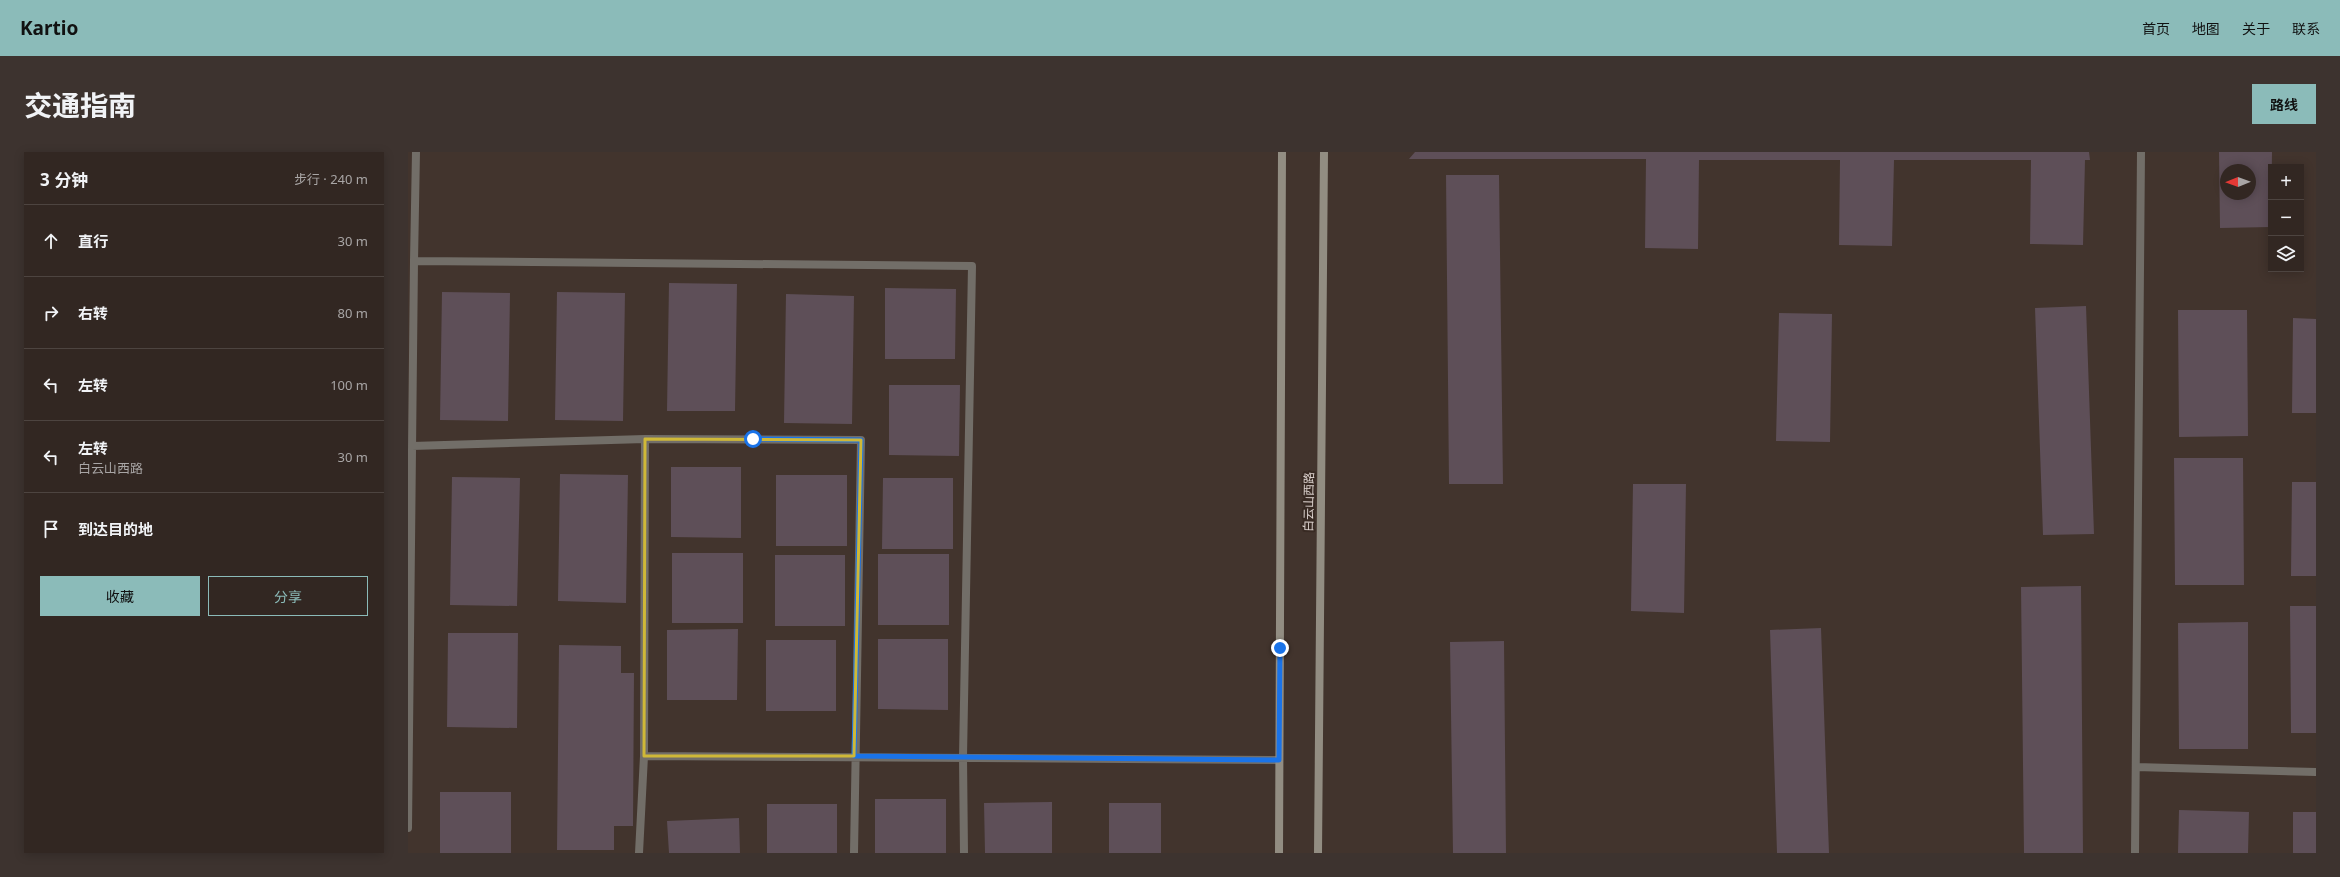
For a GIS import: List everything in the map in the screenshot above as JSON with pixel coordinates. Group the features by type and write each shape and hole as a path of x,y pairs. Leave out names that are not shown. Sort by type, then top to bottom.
{"main road":[{"path":"1278,853 1282,152"},
{"name":"白云山西路","path":"1318,853 1324,152"}],"street":[{"path":"408,828 416,152"},
{"path":"2135,853 2141,152"},
{"path":"414,261 972,266 963,757 964,853"},
{"path":"412,446 645,439 861,440 854,756 854,853"},
{"path":"639,853 644,756 645,439"},
{"path":"644,756 854,756 1279,760"},
{"path":"2136,766 2316,772"}],"highlighted area":[{"path":"645,439 861,440 854,756 644,756"}],"building":[{"path":"1415,152 2089,152 2090,160 2085,160 2083,245 2030,244 2031,160 1894,160 1892,246 1839,245 1840,160 1699,160 1698,249 1645,248 1646,159 1409,159"},
{"path":"2219,152 2272,152 2272,164 2268,164 2268,227 2220,228"},
{"path":"1446,175 1499,175 1503,484 1449,484"},
{"path":"669,283 737,284 735,411 667,411"},
{"path":"885,288 956,289 955,359 885,359"},
{"path":"442,292 510,293 508,421 440,420"},
{"path":"557,292 625,293 623,421 555,420"},
{"path":"786,294 854,296 852,424 784,423"},
{"path":"2086,306 2094,534 2043,535 2035,308"},
{"path":"2178,310 2247,310 2248,436 2179,437"},
{"path":"1779,313 1832,314 1830,442 1776,441"},
{"path":"2293,318 2316,319 2316,413 2292,413"},
{"path":"889,385 960,385 959,456 889,455"},
{"path":"2174,458 2243,458 2244,585 2175,585"},
{"path":"671,467 741,467 741,538 671,537"},
{"path":"560,474 628,475 626,603 558,601"},
{"path":"776,475 847,475 847,546 776,546"},
{"path":"452,477 520,478 517,606 450,605"},
{"path":"883,478 953,478 953,549 882,549"},
{"path":"2292,482 2316,482 2316,576 2291,576"},
{"path":"1633,484 1686,484 1684,613 1631,611"},
{"path":"672,553 743,553 743,623 672,623"},
{"path":"878,554 949,554 949,625 878,625"},
{"path":"775,555 845,555 845,626 775,626"},
{"path":"2081,586 2083,853 2024,853 2021,587"},
{"path":"2290,606 2316,606 2316,733 2291,733"},
{"path":"2248,622 2248,749 2179,749 2178,623"},
{"path":"1821,628 1829,853 1777,853 1770,630"},
{"path":"738,629 737,700 667,700 667,630"},
{"path":"448,633 518,633 517,728 447,727"},
{"path":"878,639 948,639 948,710 878,709"},
{"path":"766,640 836,640 836,711 766,711"},
{"path":"1504,641 1506,853 1453,853 1450,642"},
{"path":"559,645 621,646 621,673 634,673 633,826 614,826 614,850 557,850"},
{"path":"440,792 511,792 511,853 440,853"},
{"path":"875,799 946,799 946,853 875,853"},
{"path":"1052,802 1052,853 985,853 984,803"},
{"path":"1109,803 1161,803 1161,853 1109,853"},
{"path":"767,804 837,804 837,853 767,853"},
{"path":"2179,810 2249,812 2248,853 2178,853"},
{"path":"2293,812 2316,812 2316,853 2293,853"},
{"path":"739,818 740,853 669,853 667,821"}],"route":[{"path":"753,439 861,440 854,756 1279,760 1280,648"}]}
